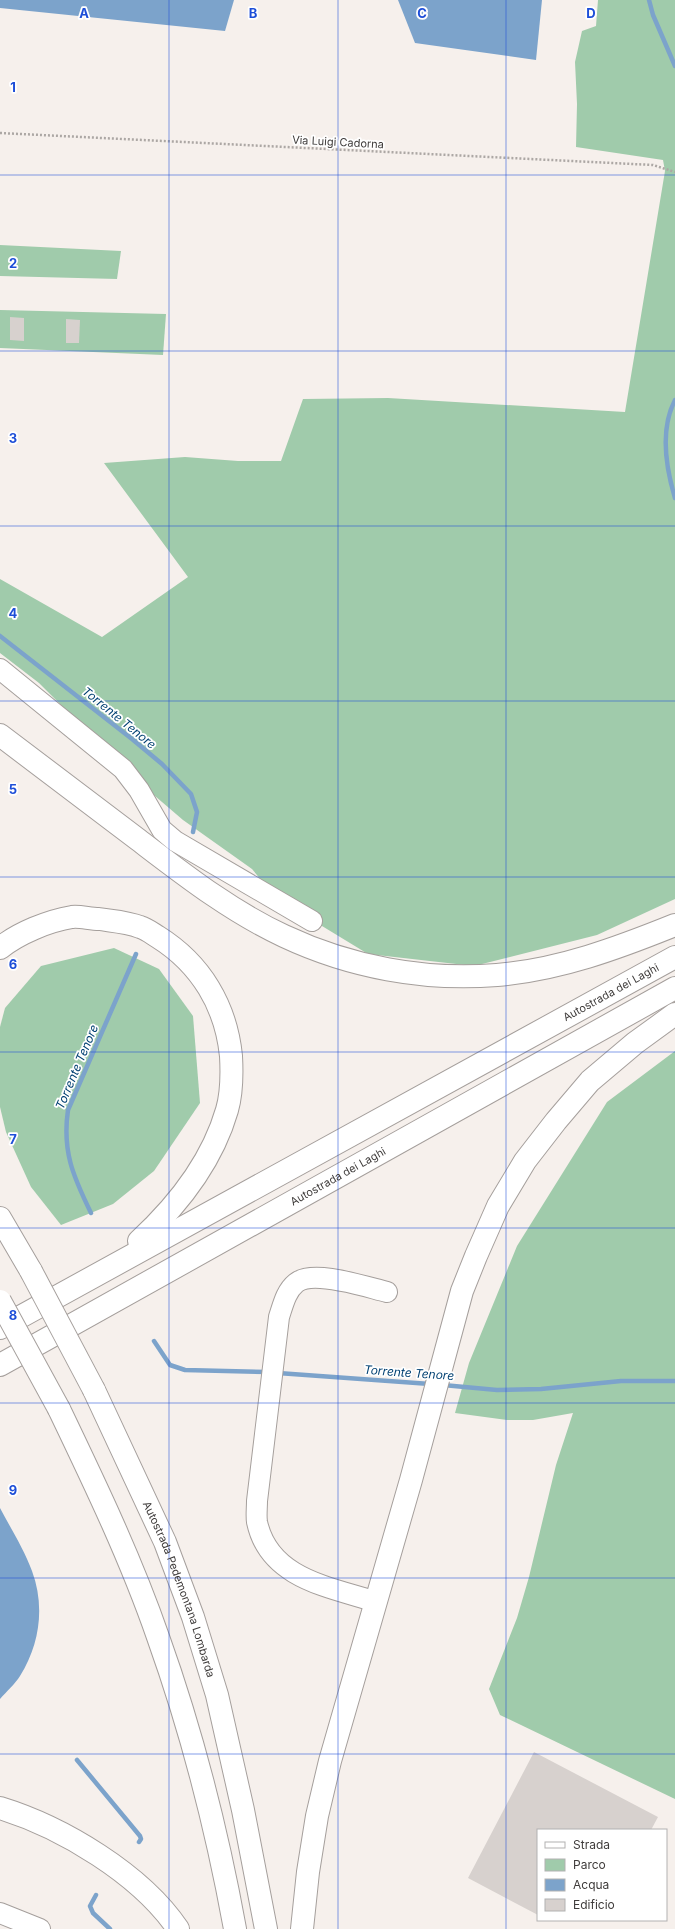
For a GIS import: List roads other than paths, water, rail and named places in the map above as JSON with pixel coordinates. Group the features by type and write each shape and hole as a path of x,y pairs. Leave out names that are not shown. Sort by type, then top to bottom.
{"highway":[{"path":"0,735 173,866 223,901 283,936 352,962 427,976 498,975 570,962 619,948 675,925"},
{"path":"0,948 28,932 56,921 73,917 112,921 141,927 172,946 196,968 217,1000 229,1035 232,1075 228,1109 214,1146 191,1183 160,1221 112,1265"},
{"name":"Autostrada dei Laghi","path":"0,1328 112,1265 675,957"},
{"name":"Autostrada dei Laghi","path":"0,1365 675,988"},
{"path":"302,1929 308,1872 317,1816 330,1762 462,1291 476,1256 498,1206 525,1161 556,1121 590,1081 635,1043 675,1014"},
{"name":"Autostrada Pedemontana Lombarda","path":"0,1218 31,1271 94,1390 165,1542 193,1617 217,1695 243,1810 266,1929"},
{"path":"0,1301 59,1410 123,1546 158,1636 179,1699 221,1855 235,1929"},
{"path":"0,1808 43,1824 73,1839 102,1858 127,1877 153,1900 178,1929"}],"lane":[{"path":"0,669 123,769 139,790 162,830 175,841 312,921"},
{"path":"376,1602 298,1576 283,1566 272,1555 263,1540 257,1522 257,1501 279,1317 284,1300 296,1283 305,1278 318,1277 387,1292"},
{"path":"0,1913 40,1929"}],"water":[{"path":"0,0 234,0 225,31 0,8"},
{"path":"398,0 542,0 536,60 415,43"},
{"path":"0,1508 29,1563 36,1584 39,1611 36,1638 27,1664 18,1679 0,1699"}],"waterway":[{"path":"649,0 653,15 675,66"},
{"path":"675,400 670,411 666,436 667,461 675,498"},
{"name":"Torrente Tenore","path":"0,636 162,764 191,794 197,812 193,832"},
{"name":"Torrente Tenore","path":"91,1213 70,1163 67,1138 68,1110 136,954"},
{"name":"Torrente Tenore","path":"154,1341 170,1365 185,1370 268,1372"},
{"name":"Torrente Tenore","path":"278,1373 430,1384"},
{"name":"Torrente Tenore","path":"443,1385 497,1390 541,1389 621,1381 675,1381"},
{"path":"77,1760 140,1836 141,1839 139,1842"},
{"path":"96,1895 90,1906 93,1913 110,1929"}]}
